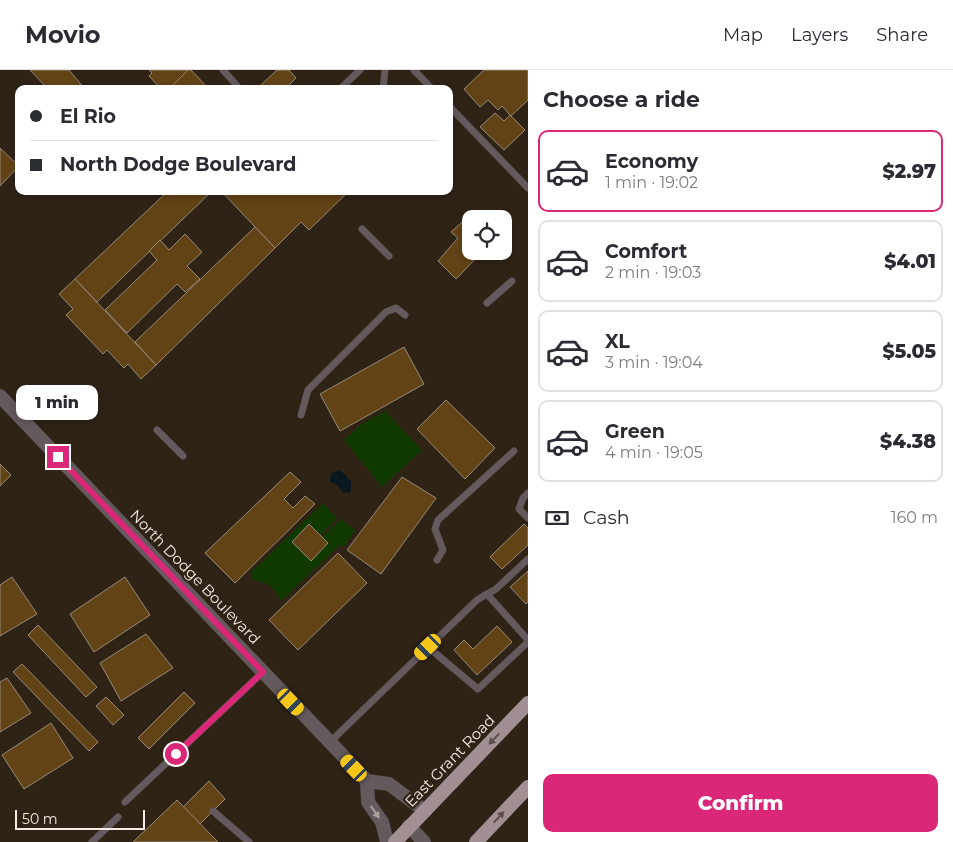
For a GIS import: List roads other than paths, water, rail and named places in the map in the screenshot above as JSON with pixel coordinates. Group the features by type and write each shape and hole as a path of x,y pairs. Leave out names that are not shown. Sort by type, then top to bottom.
{"main road":[{"name":"East Grant Road","path":"396,842 528,704"},
{"path":"476,842 528,787"}],"street":[{"name":"North Dodge Boulevard","path":"0,396 367,781"},
{"path":"387,842 382,822 368,802 367,781 389,784 425,811"},
{"path":"410,826 424,842"}],"lane":[{"path":"223,70 236,85"},
{"path":"344,85 360,70"},
{"path":"383,85 385,70"},
{"path":"414,70 428,85"},
{"path":"453,110 528,188"},
{"path":"362,229 388,256"},
{"path":"487,303 512,281"},
{"path":"300,416 308,390 386,312 396,308 405,315"},
{"path":"157,430 184,456"},
{"path":"437,560 443,550 435,529 438,520 514,451"},
{"path":"528,493 523,498 519,509 528,518"},
{"path":"330,742 477,600 496,589 528,559"},
{"path":"428,647 478,689 527,636 487,594"},
{"path":"126,802 263,672"},
{"path":"212,811 249,842"},
{"path":"92,842 118,817"}]}
